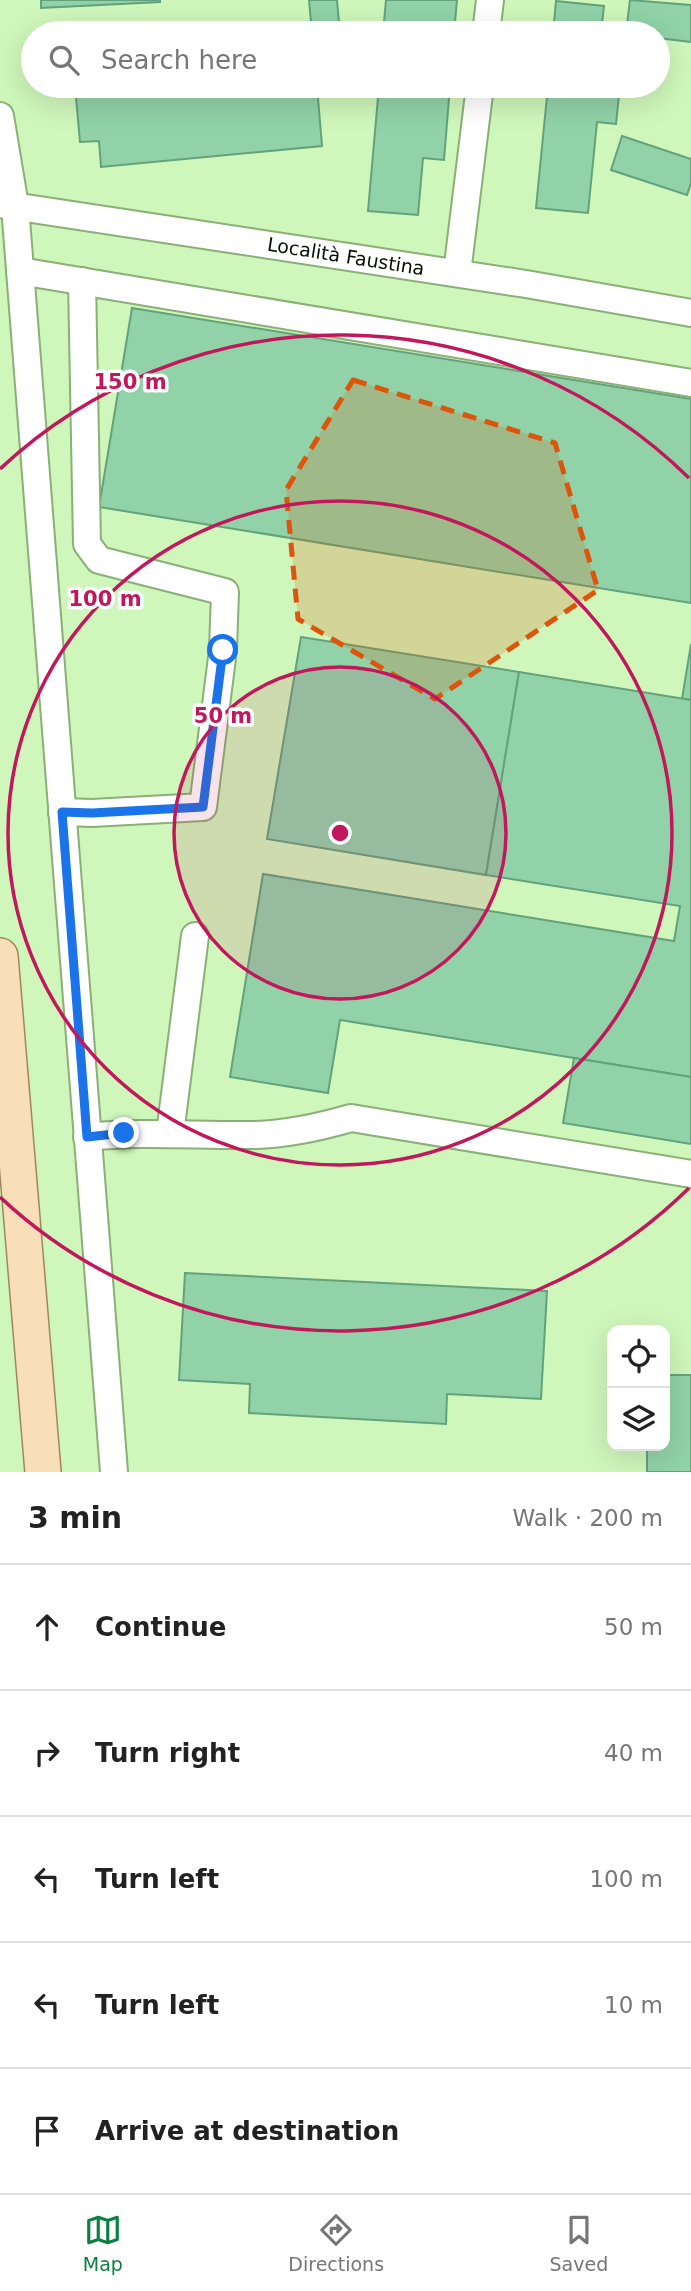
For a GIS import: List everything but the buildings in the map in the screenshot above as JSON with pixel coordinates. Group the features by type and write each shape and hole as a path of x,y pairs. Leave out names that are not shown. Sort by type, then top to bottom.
{"main road":[{"path":"0,956 44,1472"}],"lane":[{"path":"487,21 490,0"},
{"path":"457,273 479,98"},
{"path":"0,116 8,205 20,271 114,1472"},
{"name":"Località Faustina","path":"8,205 457,273 691,313"},
{"path":"20,271 691,383"},
{"path":"62,812 203,807 223,650 225,592 99,560 87,544 82,281"},
{"path":"170,1134 195,936"},
{"path":"87,1137 124,1133 257,1135 304,1130 351,1118 691,1174"}],"highlighted area":[{"path":"353,380 555,443 598,590 435,699 298,619 286,490"}],"route":[{"path":"124,1133 87,1137 62,812 203,807 223,650"}]}
